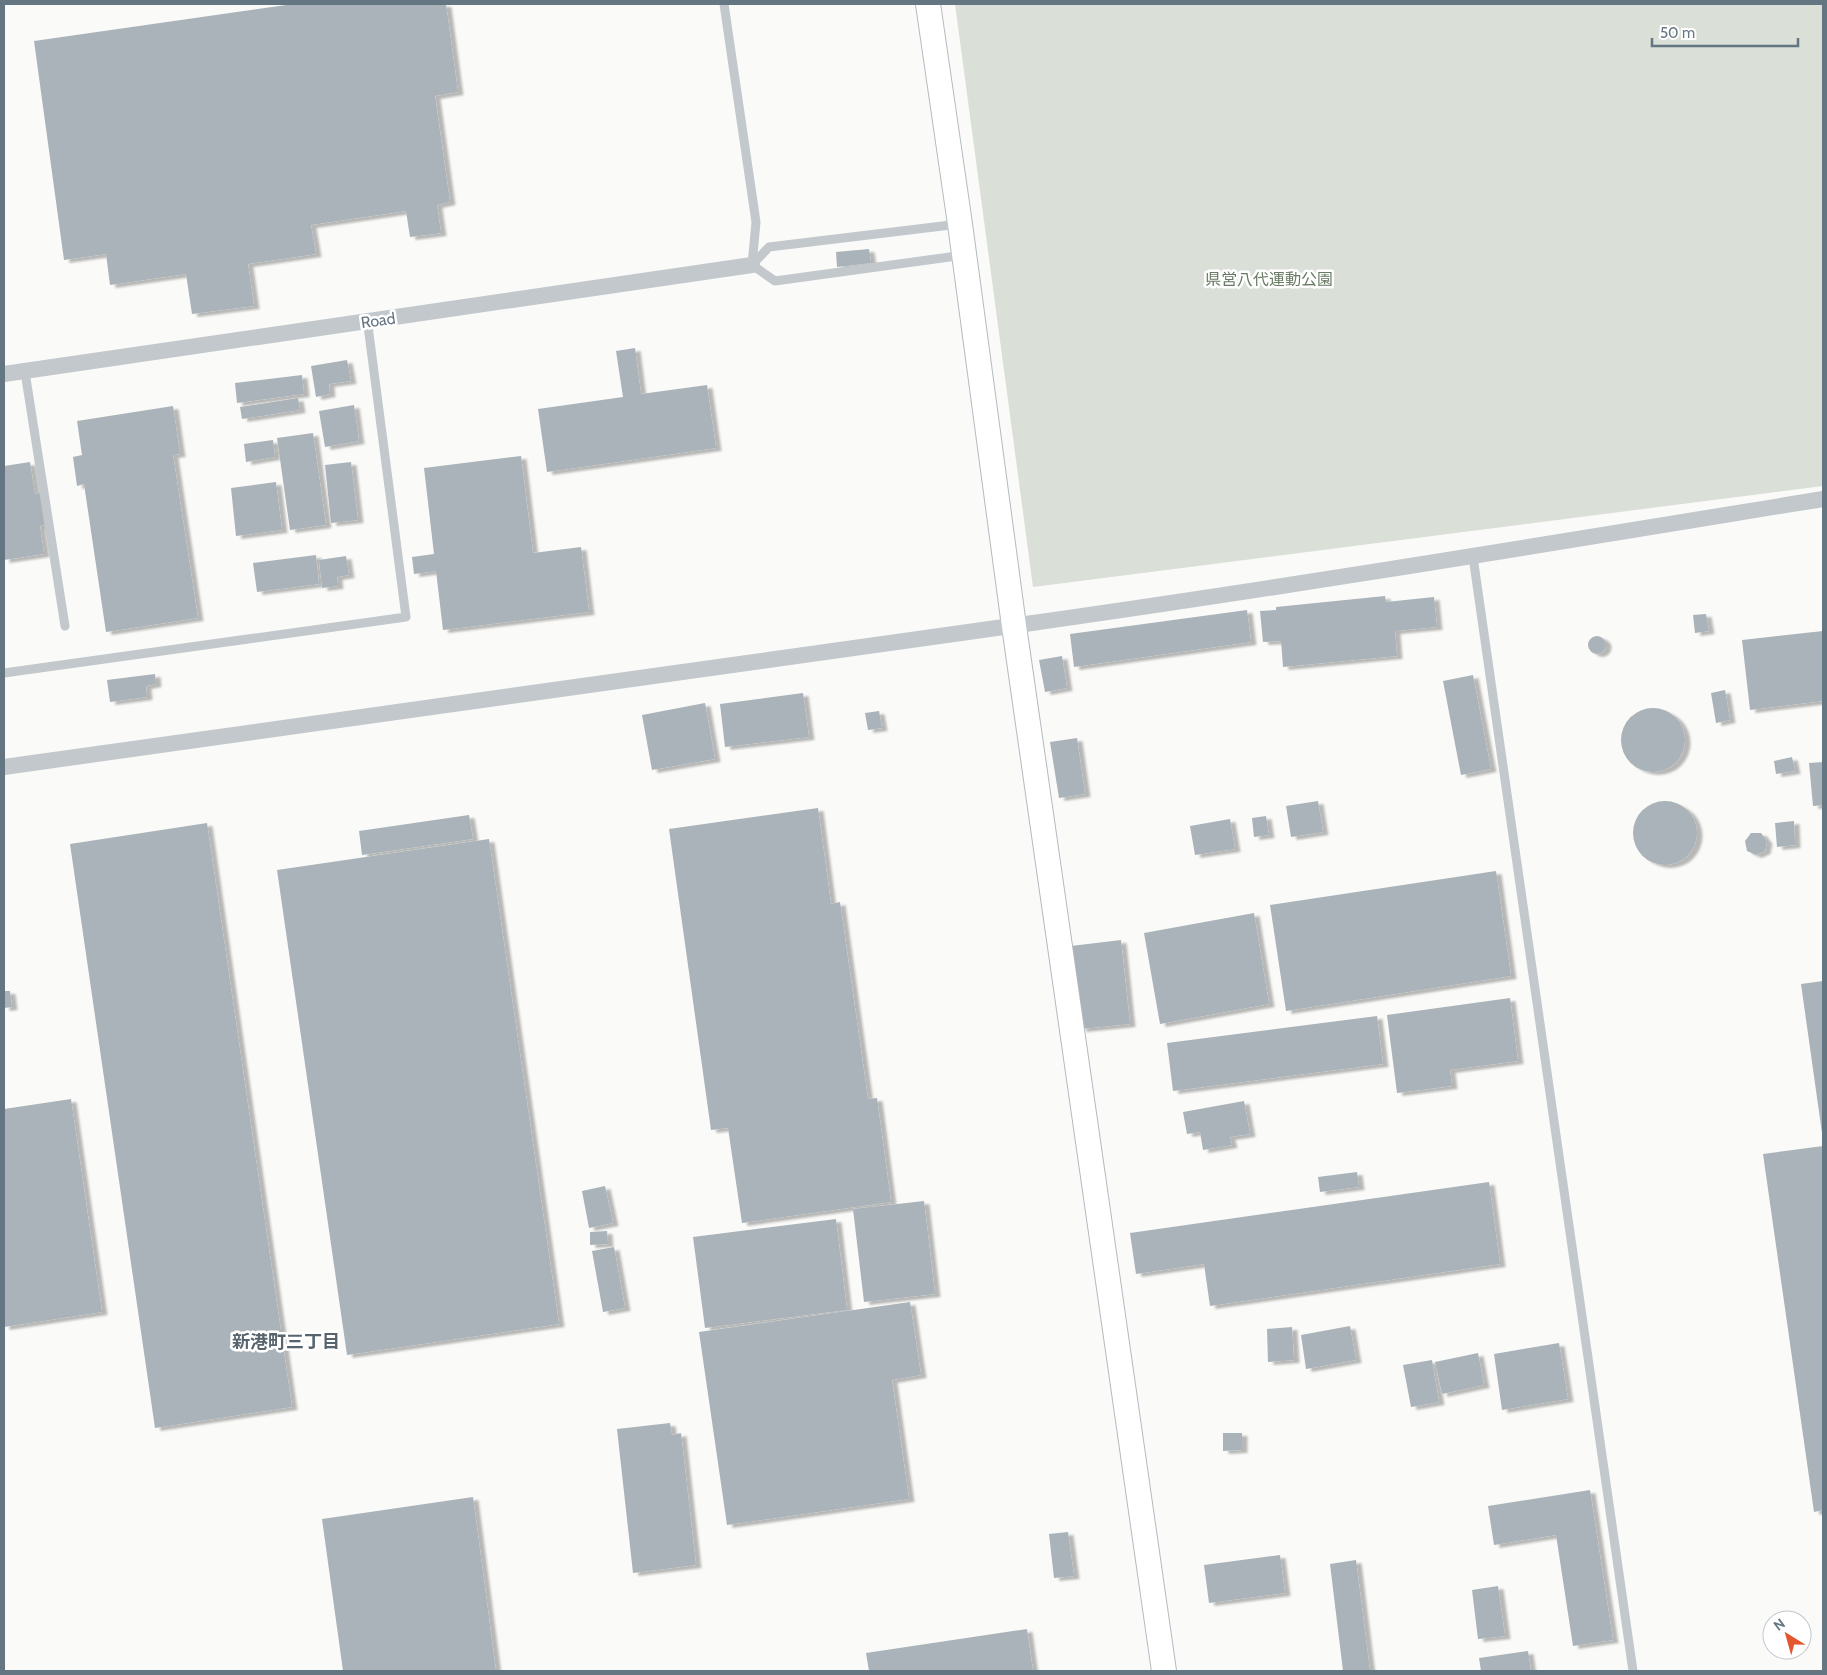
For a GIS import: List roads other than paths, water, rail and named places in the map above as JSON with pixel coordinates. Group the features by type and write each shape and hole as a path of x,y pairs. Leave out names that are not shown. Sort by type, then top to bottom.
{"street":[{"path":"928,4 960,224 1014,626 1164,1671"},
{"name":"Road","path":"4,375 752,265"},
{"path":"4,767 420,706 1014,626 1473,556 1823,499"}],"lane":[{"path":"724,4 756,222 752,265"},
{"path":"4,375 368,326 752,265 769,247 960,224"},
{"path":"752,265 775,281 964,255"},
{"path":"4,674 406,617 368,326"},
{"path":"25,372 65,626"},
{"path":"1473,556 1633,1671"}],"district":[{"name":"新港町三丁目","path":"286,1342"}],"park label":[{"name":"県営八代運動公園","path":"1269,279"}]}
